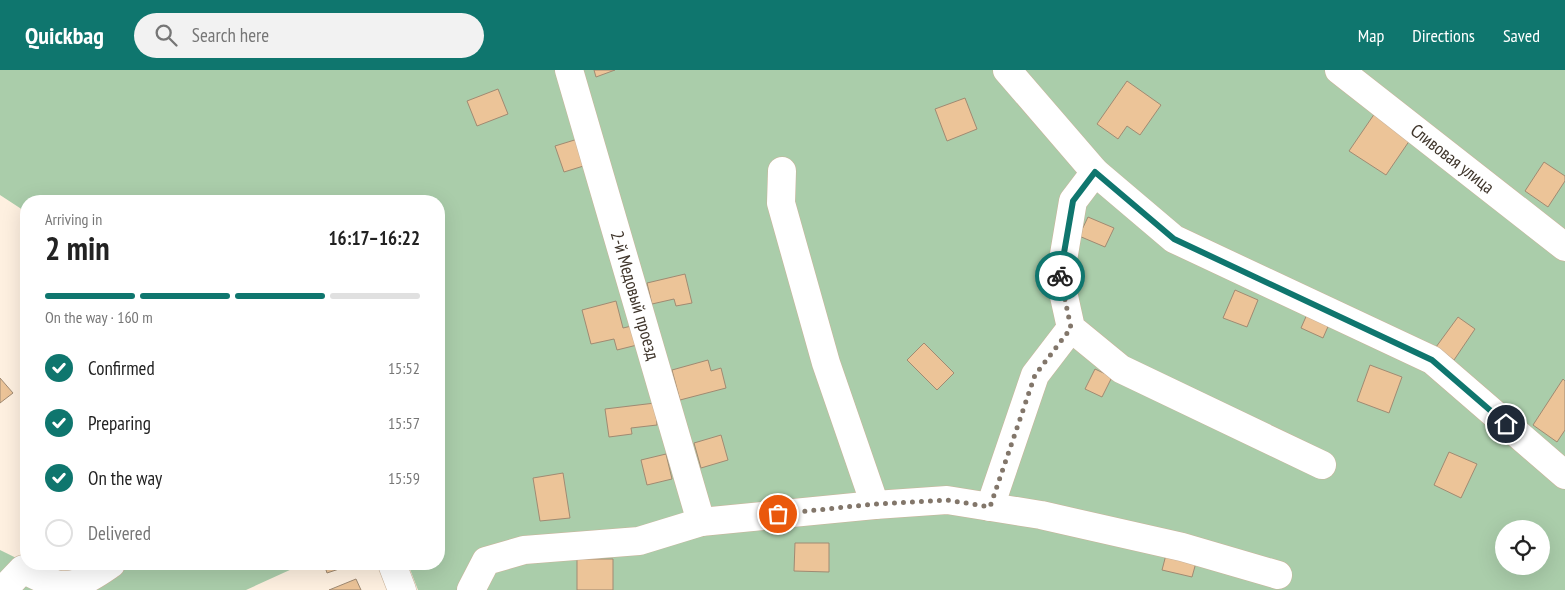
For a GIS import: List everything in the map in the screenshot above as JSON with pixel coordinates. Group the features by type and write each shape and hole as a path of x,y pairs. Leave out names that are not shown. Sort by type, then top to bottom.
{"lane":[{"name":"2-й Медовый проезд","path":"569,70 701,522"},
{"path":"1007,70 1095,172 1174,239 1432,360 1565,475"},
{"name":"Сливовая улица","path":"1338,70 1565,247"},
{"path":"782,171 781,203 826,363 875,504"},
{"path":"1095,172 1073,201 1060,278 1071,328 1121,369 1322,465"},
{"path":"990,507 1035,375 1071,328"},
{"path":"471,590 486,561 524,550 639,540 701,522 875,504 947,500 1041,515 1182,547 1278,575"},
{"path":"3,590 11,565"},
{"path":"23,570 57,584 77,584 103,570"}],"green space":[{"path":"0,70 1565,70 1565,590 418,590 410,570 445,570 445,195 20,195 20,208 0,195"},
{"path":"0,550 20,560 20,570 41,570 59,579 71,570 290,570 246,590 0,590"}],"building":[{"path":"594,70 615,70 596,77"},
{"path":"1127,81 1161,105 1140,135 1127,126 1118,139 1097,124"},
{"path":"498,89 508,114 477,126 467,101"},
{"path":"965,98 977,129 947,141 935,109"},
{"path":"1375,113 1412,137 1386,175 1349,151"},
{"path":"581,138 590,164 564,172 555,146"},
{"path":"1544,162 1565,176 1565,181 1548,207 1525,191"},
{"path":"1088,217 1114,228 1105,247 1079,236"},
{"path":"685,274 692,303 676,306 674,299 652,304 647,283"},
{"path":"1235,290 1258,300 1247,327 1223,318"},
{"path":"616,301 623,328 636,325 641,344 617,350 614,339 591,344 582,310"},
{"path":"1308,312 1330,322 1323,338 1301,328"},
{"path":"1458,317 1475,329 1454,360 1436,347"},
{"path":"924,343 954,373 937,390 907,360"},
{"path":"708,360 711,371 721,368 726,388 680,400 672,370"},
{"path":"1370,365 1402,377 1389,413 1357,401"},
{"path":"1095,369 1112,377 1102,397 1085,389"},
{"path":"0,378 13,393 0,403"},
{"path":"1563,379 1565,381 1565,430 1557,442 1533,425"},
{"path":"655,403 657,425 631,428 632,434 609,437 605,409"},
{"path":"721,435 728,460 701,468 694,443"},
{"path":"1449,452 1477,464 1461,498 1434,485"},
{"path":"666,454 672,479 647,485 641,460"},
{"path":"563,473 570,518 540,521 533,478"},
{"path":"795,543 829,543 829,572 794,571"},
{"path":"1167,551 1197,559 1192,577 1162,570"},
{"path":"577,559 613,559 613,590 577,590"},
{"path":"356,579 361,590 329,590"}],"way so far":[{"path":"778,514 875,504 947,500 990,507 1035,375 1071,328 1060,276"}],"route":[{"path":"1060,276 1073,201 1095,172 1174,239 1432,360 1506,424"}]}
